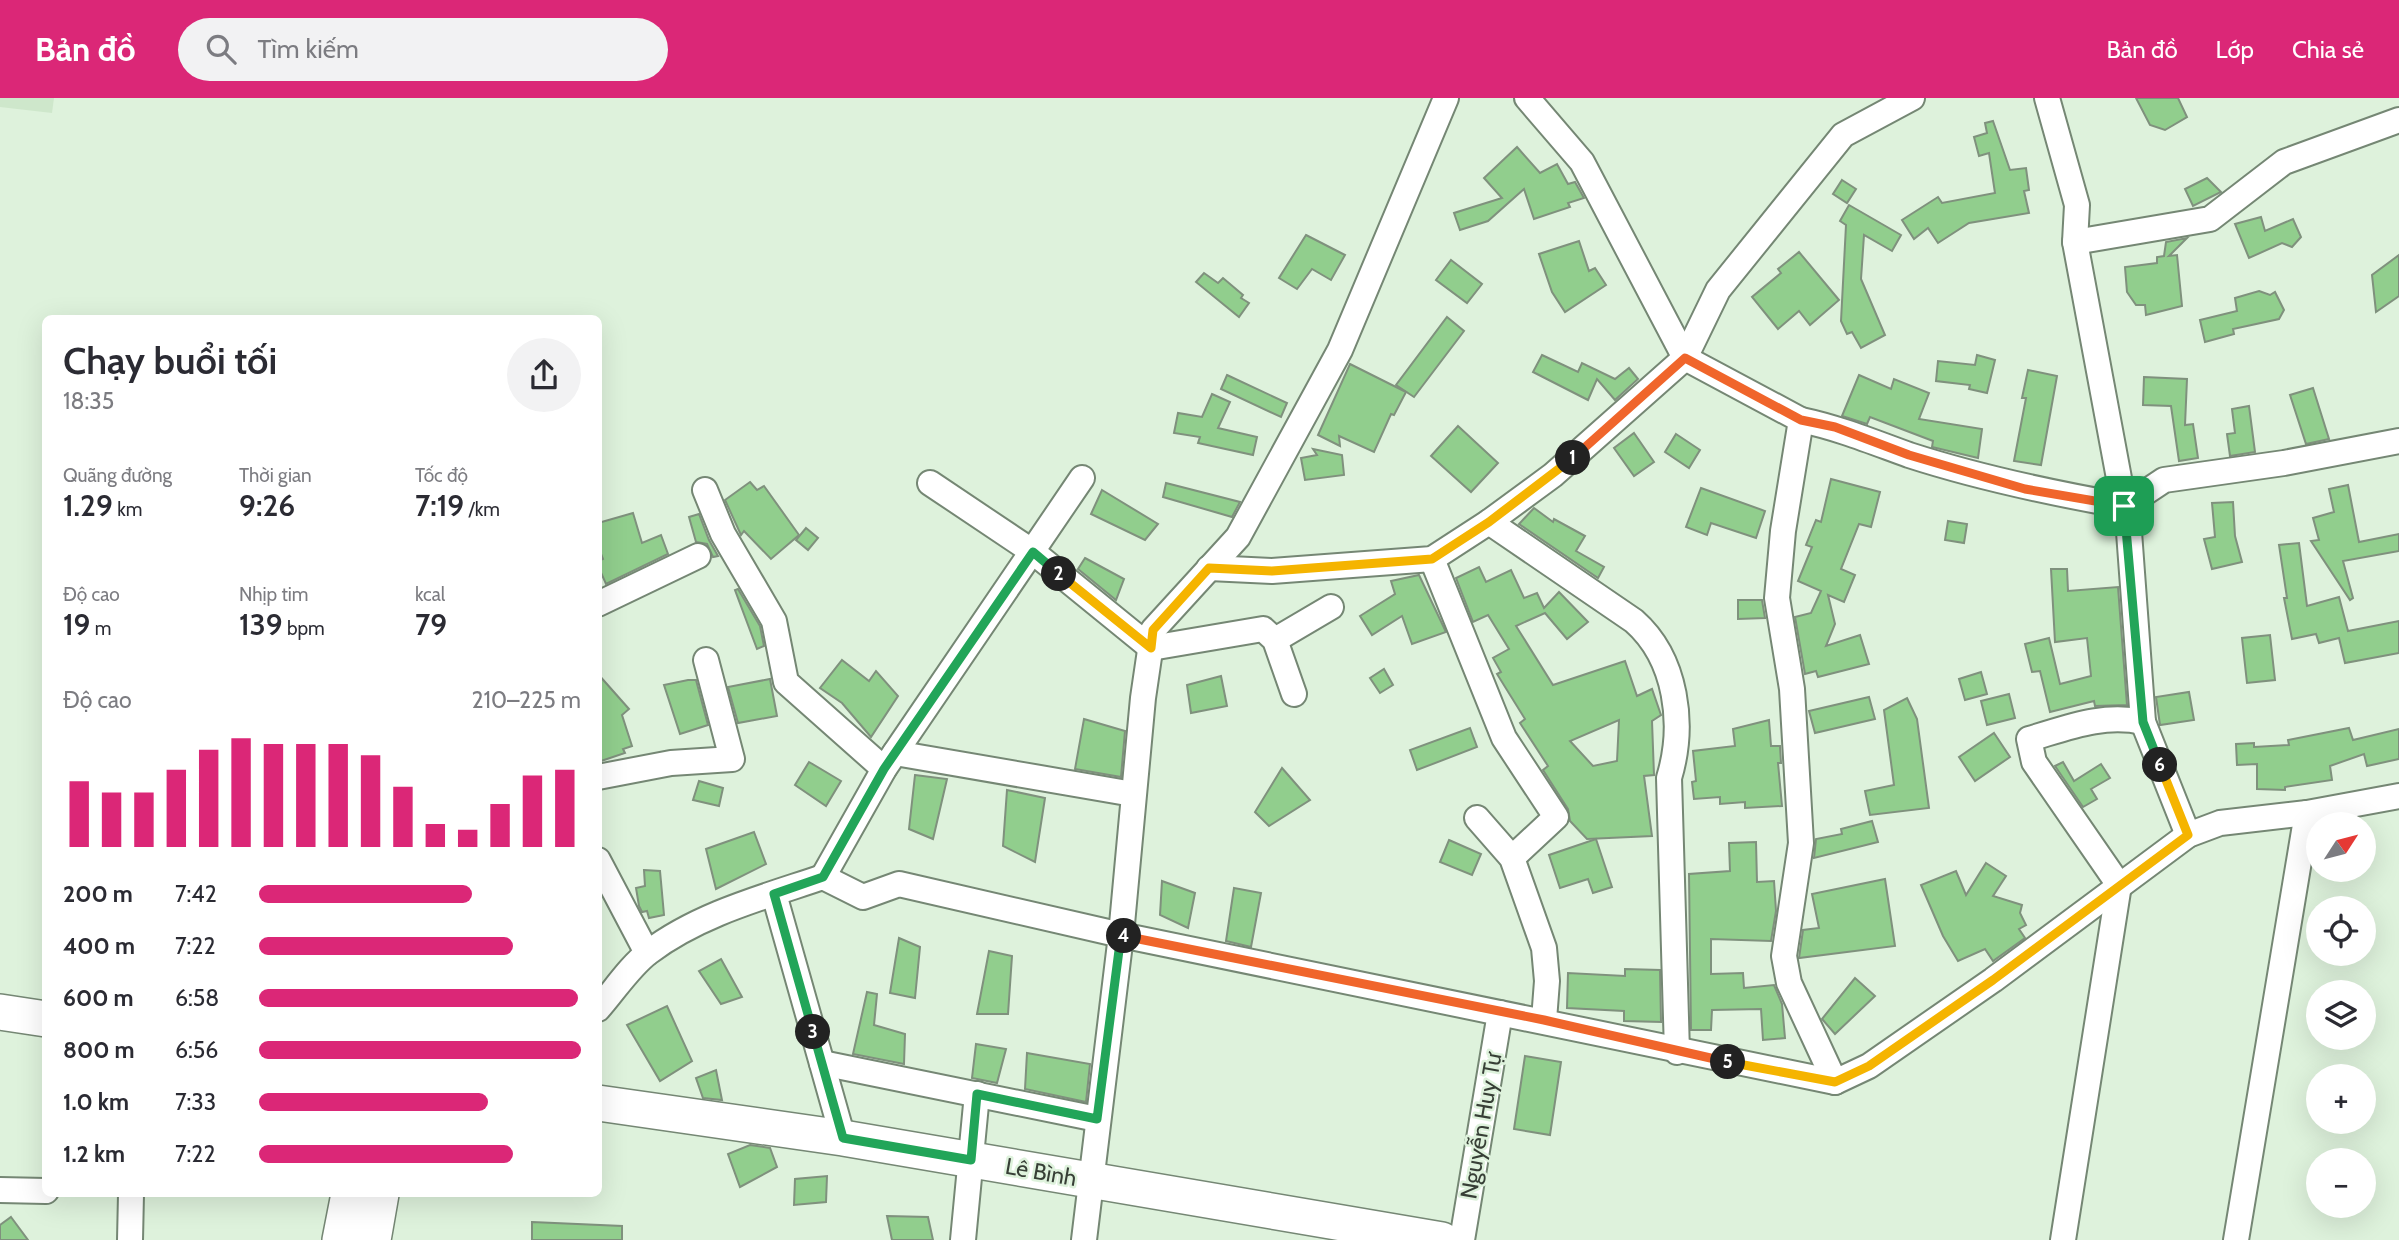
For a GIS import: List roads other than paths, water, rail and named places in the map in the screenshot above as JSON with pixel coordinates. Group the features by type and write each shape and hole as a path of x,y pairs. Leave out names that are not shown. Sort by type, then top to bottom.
{"street":[{"path":"1084,1240 1121,935 1133,794 1153,630 1238,537 1340,350 1446,98"},
{"path":"1527,98 1582,162 1685,358 1801,420 1835,427 1909,455 2025,489 2124,506 2164,480 2284,463 2399,441"},
{"path":"1209,568 1272,571 1432,559 1489,522 1553,475 1685,358 1718,290 1843,135 1912,98"},
{"path":"2047,98 2077,205 2075,242 2124,506 2143,722 2188,835"},
{"path":"2075,242 2210,219 2284,162 2399,120"},
{"path":"1801,420 1783,531 1777,598 1792,689 1801,843 1784,956 1789,983 1835,1082"},
{"path":"602,1004 647,953 682,932 756,898 823,877 889,761 1082,478"},
{"path":"930,483 1033,552 1151,648 1263,629 1275,640 1294,694"},
{"path":"705,490 723,534 774,621 786,681 889,761 1133,794"},
{"path":"1489,522 1634,621 1652,637 1667,666 1677,722 1677,750 1669,778 1677,1052"},
{"path":"602,602 698,556"},
{"path":"1432,559 1504,738 1556,817 1512,858"},
{"path":"1275,640 1331,607"},
{"path":"602,776 671,763 732,759 706,660"},
{"path":"2063,1240 2119,885 2034,762 2029,739 2102,719 2123,718 2143,722"},
{"path":"2311,812 2399,796"},
{"path":"823,877 863,897 899,884 1121,935 1544,1020 1677,1052 1835,1082 1869,1066 1993,980 2188,835 2220,823 2306,813 2236,1240"},
{"path":"1477,818 1512,858 1544,948 1547,981 1544,1020"},
{"path":"602,868 647,953"},
{"path":"774,894 843,1138"},
{"path":"0,1012 42,1018"},
{"name":"Nguyễn Huy Tự","path":"1462,1240 1500,1013"},
{"path":"821,1063 1097,1119"},
{"path":"963,1240 977,1094"},
{"name":"Lê Bình","path":"602,1104 843,1138 1442,1240"},
{"path":"0,1190 42,1191"},
{"path":"130,1240 131,1197"},
{"path":"340,1240 348,1197"},
{"path":"373,1240 380,1197"}]}
